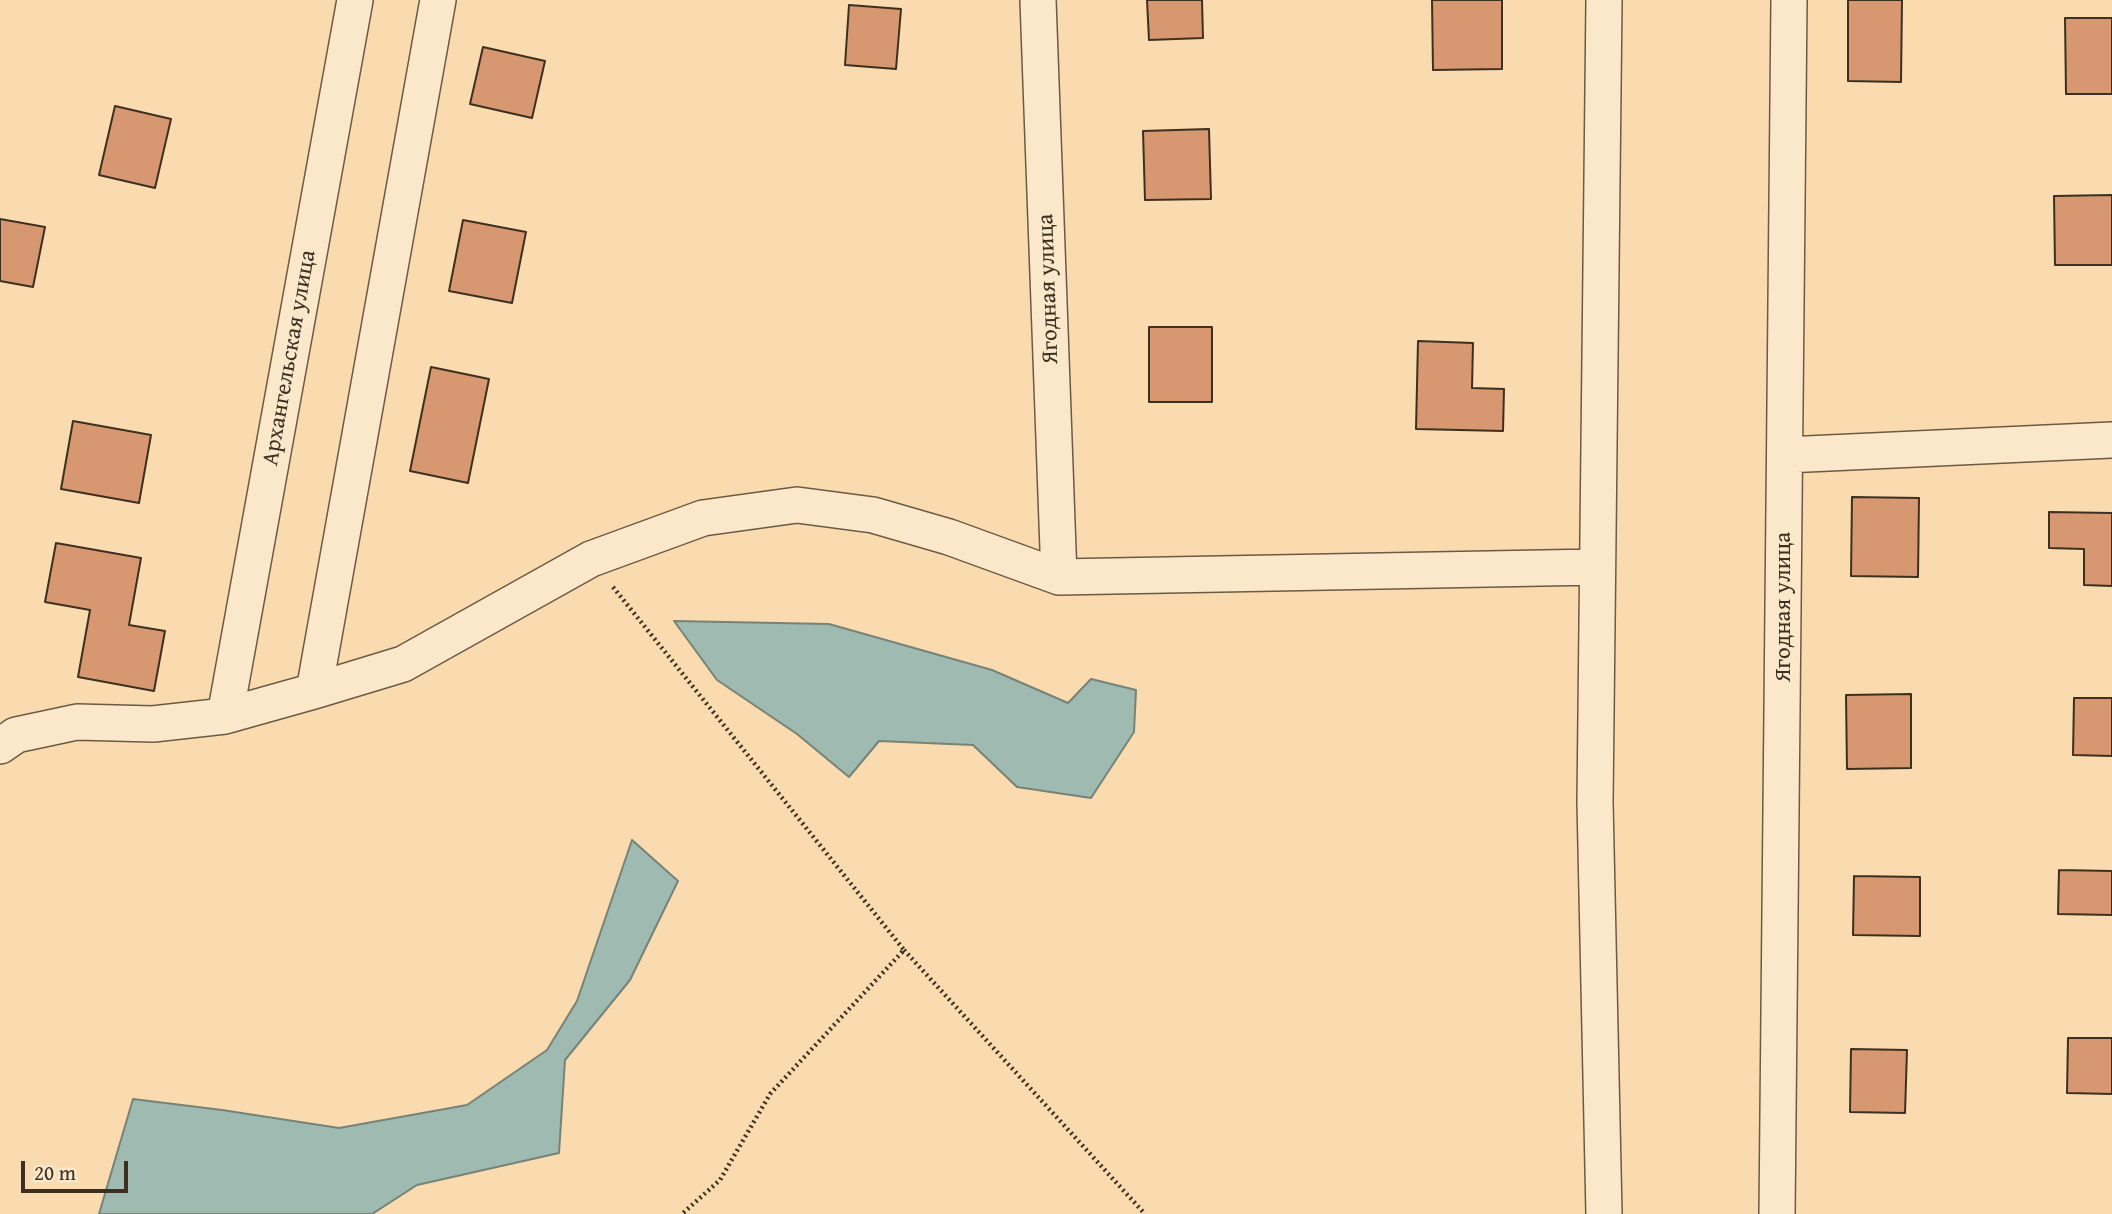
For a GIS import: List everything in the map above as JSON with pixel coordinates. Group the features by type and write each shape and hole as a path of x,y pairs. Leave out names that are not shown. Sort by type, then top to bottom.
{"street":[{"name":"Архангельская улица","path":"225,716 355,0"},
{"path":"314,691 438,0"},
{"name":"Ягодная улица","path":"1038,0 1059,577"},
{"path":"1604,0 1595,802 1604,1214"},
{"name":"Ягодная улица","path":"1777,1214 1789,0"},
{"path":"1785,455 2112,440"},
{"path":"0,746 16,735 77,722 153,724 225,716 314,691 402,664 591,559 703,518 797,505 873,516 949,537 1059,577 1596,567"}],"path":[{"path":"591,559 904,950 1145,1214"},
{"path":"682,1214 720,1180 770,1094 904,950"}],"water":[{"path":"674,621 829,624 992,670 1068,703 1091,679 1136,690 1134,732 1091,798 1017,787 973,745 879,741 849,777 797,734 717,680"},
{"path":"632,840 678,881 630,980 565,1060 559,1153 417,1185 372,1214 99,1214 133,1099 339,1128 467,1105 547,1050 577,1001"}],"building":[{"path":"1147,0 1202,0 1203,38 1149,40"},
{"path":"1432,0 1502,0 1502,69 1433,70"},
{"path":"1848,0 1902,0 1901,82 1848,81"},
{"path":"849,5 901,9 896,69 845,65"},
{"path":"2065,18 2112,18 2112,94 2066,94"},
{"path":"483,47 545,61 532,118 470,104"},
{"path":"115,106 171,119 155,188 99,175"},
{"path":"1209,129 1211,199 1145,200 1143,131"},
{"path":"2112,195 2112,265 2055,265 2054,196"},
{"path":"0,219 45,227 33,287 0,281"},
{"path":"463,220 526,232 512,303 449,291"},
{"path":"1149,327 1212,327 1212,402 1149,402"},
{"path":"1418,341 1473,343 1472,388 1504,389 1503,431 1416,429"},
{"path":"431,367 489,379 468,483 410,471"},
{"path":"73,421 151,435 139,503 61,489"},
{"path":"1852,497 1919,498 1918,577 1851,576"},
{"path":"2049,512 2112,513 2112,586 2084,585 2084,549 2049,548"},
{"path":"56,543 141,558 129,625 165,631 154,691 78,677 90,610 45,602"},
{"path":"1911,694 1911,768 1847,769 1846,695"},
{"path":"2074,698 2112,698 2112,756 2073,755"},
{"path":"2059,870 2112,871 2112,915 2058,914"},
{"path":"1854,876 1920,877 1920,936 1853,935"},
{"path":"2068,1038 2112,1038 2112,1094 2067,1093"},
{"path":"1851,1049 1907,1050 1905,1113 1850,1112"}]}
